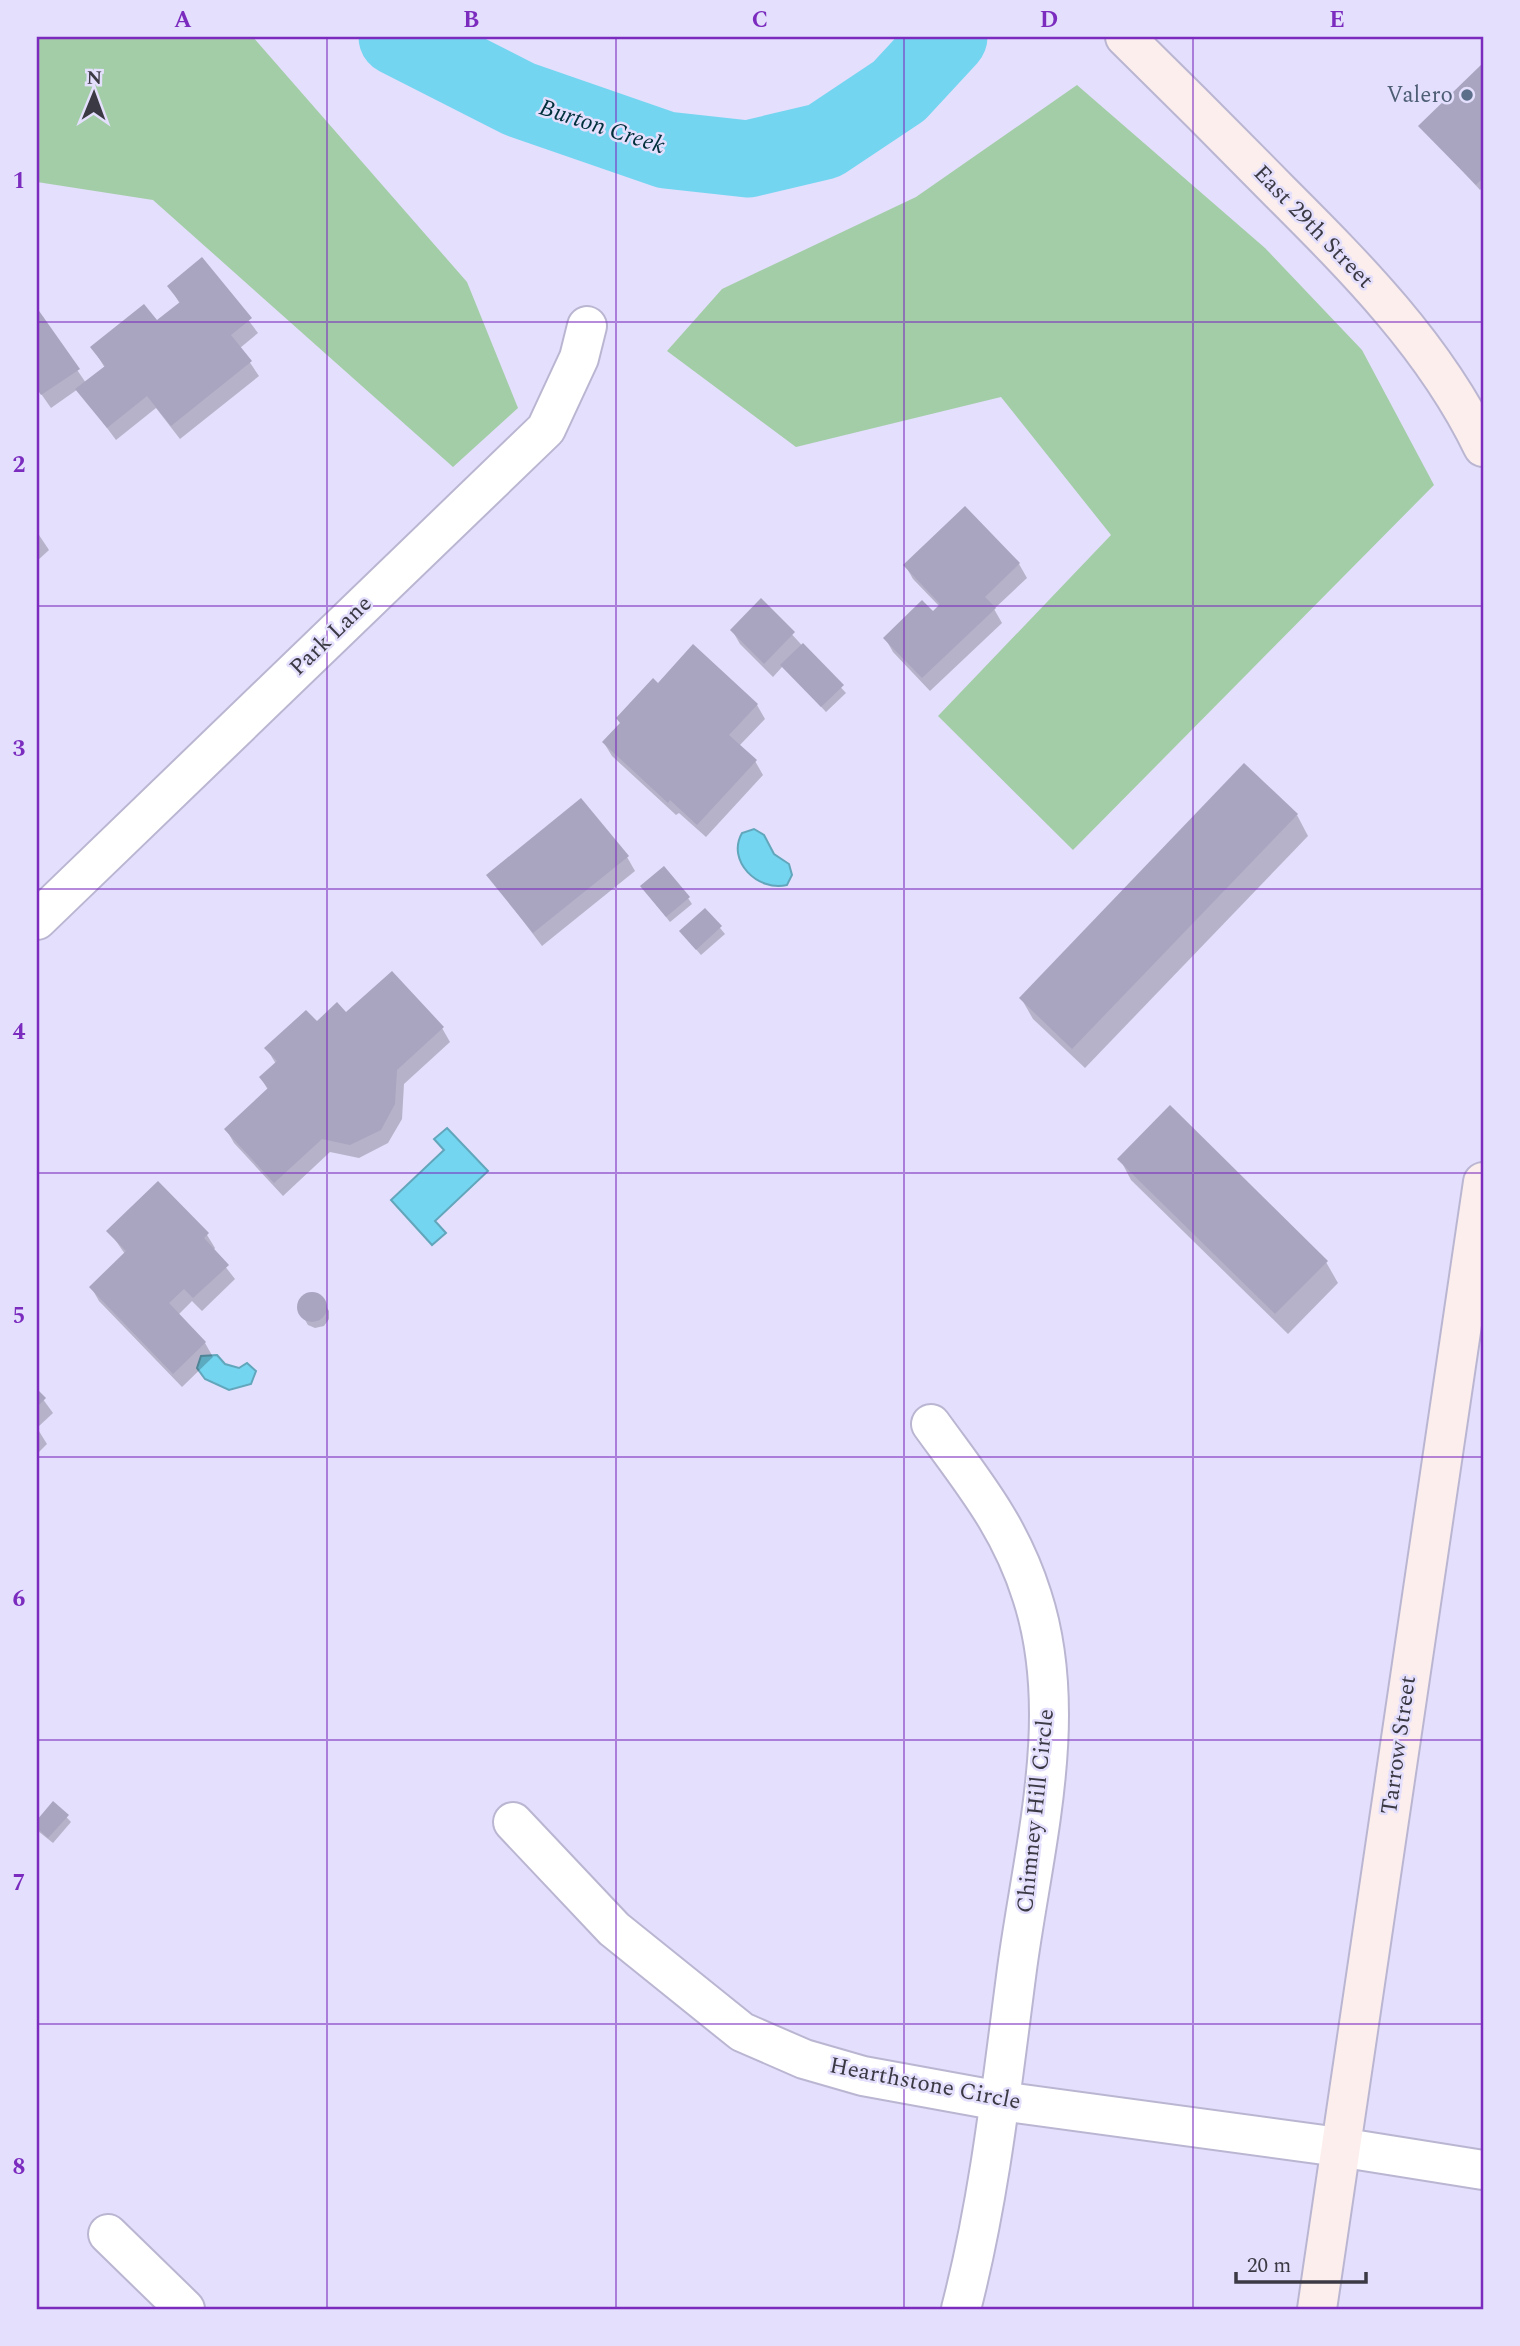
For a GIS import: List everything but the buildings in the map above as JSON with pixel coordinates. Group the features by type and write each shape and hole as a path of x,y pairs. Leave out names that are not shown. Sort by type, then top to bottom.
{"main road":[{"name":"East 29th Street","path":"1125,37 1356,268 1435,364 1481,442"},
{"name":"Tarrow Street","path":"1317,2309 1483,1182"}],"street":[{"name":"Park Lane","path":"37,920 546,429 579,358 587,326"},
{"name":"Chimney Hill Circle","path":"931,1424 999,1518 1017,1556 1033,1598 1049,1681 1046,1762 1000,2101 979,2238 961,2309"},
{"name":"Hearthstone Circle","path":"513,1822 614,1929 742,2032 804,2059 863,2076 1000,2101 1339,2147 1483,2170"},
{"path":"108,2234 185,2309"}],"green space":[{"path":"37,37 253,37 467,282 518,408 453,467 153,200 37,182"},
{"path":"1077,85 1265,248 1362,350 1434,485 1073,850 938,716 1111,535 1001,397 796,447 667,351 722,289 916,197"}],"water":[{"path":"754,829 764,835 774,854 789,864 792,875 787,885 765,884 756,879 742,864 738,844 742,833"},
{"path":"447,1128 488,1171 435,1221 446,1233 432,1245 391,1200 444,1150 434,1139"},
{"path":"217,1355 225,1364 239,1368 247,1363 256,1371 251,1384 229,1390 205,1379 197,1368 201,1356"}],"waterway":[{"name":"Burton Creek","path":"397,37 519,99 666,150 748,159 824,141 899,91 949,37"}],"place":[{"name":"Valero","path":"1467,95"}]}
